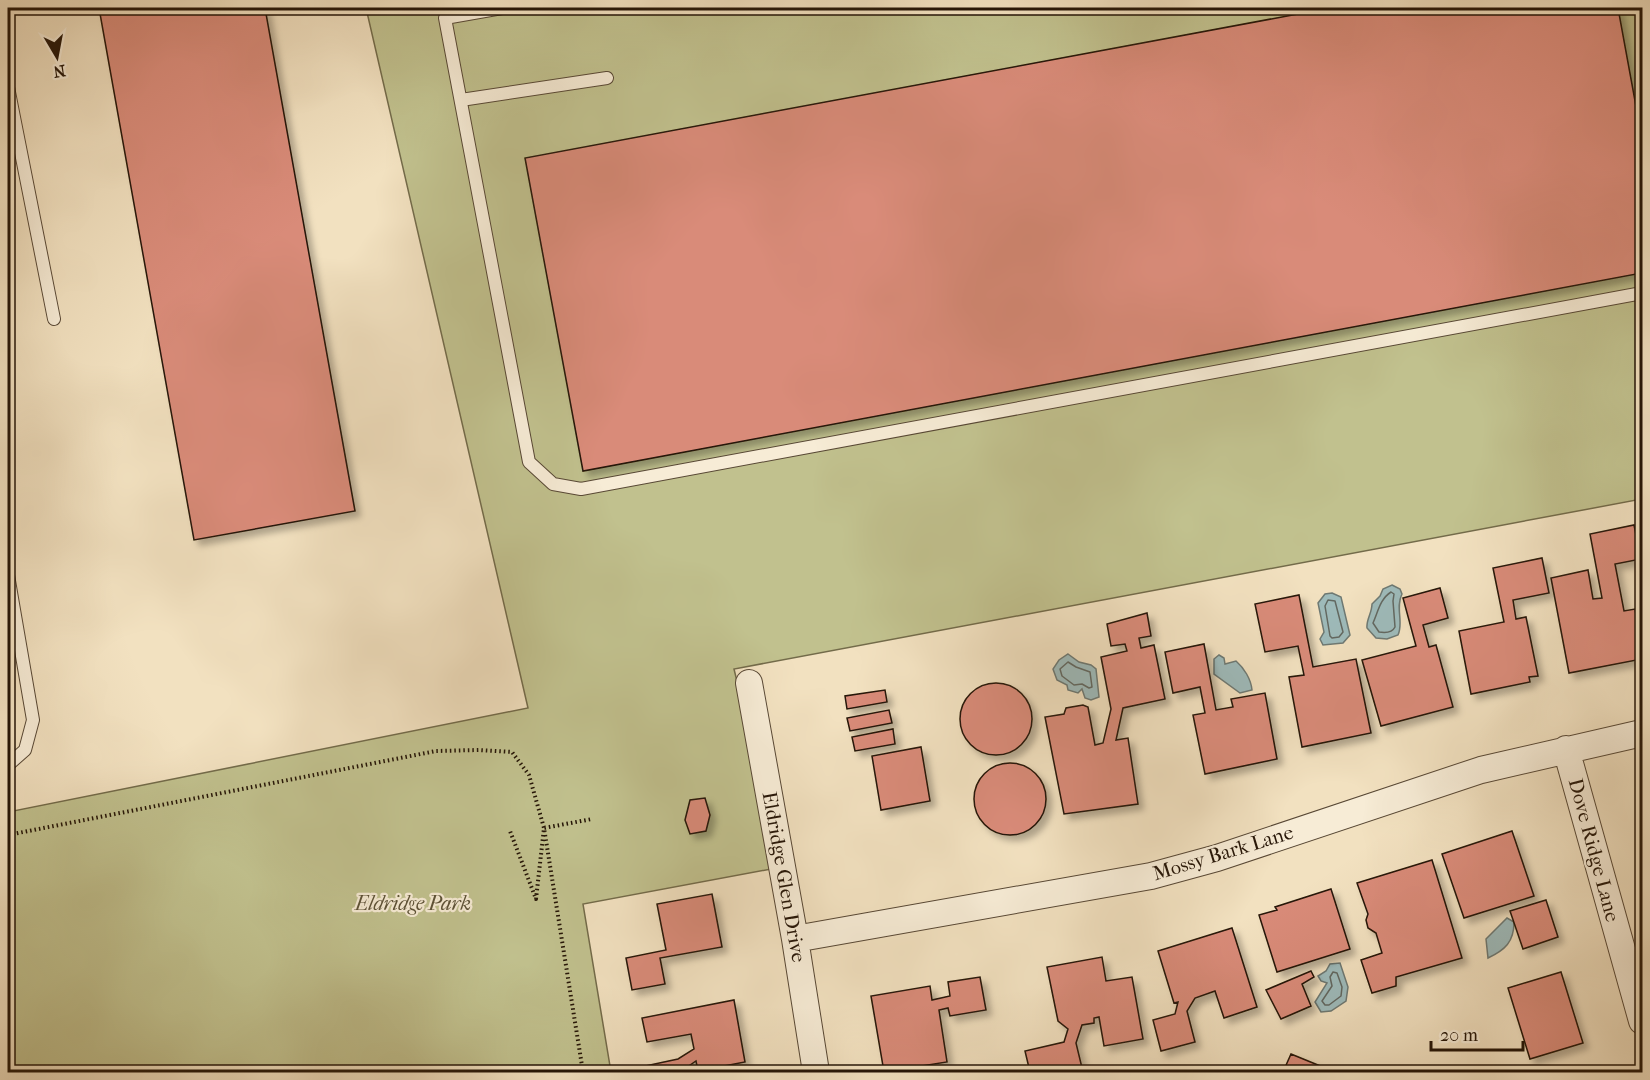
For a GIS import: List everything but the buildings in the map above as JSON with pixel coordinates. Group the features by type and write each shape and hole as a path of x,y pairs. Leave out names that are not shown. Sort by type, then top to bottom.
{"street":[{"name":"Eldridge Glen Drive","path":"749,683 795,939 816,1072"},
{"name":"Mossy Bark Lane","path":"795,939 1151,876 1217,858 1481,770 1566,749 1642,734"},
{"name":"Dove Ridge Lane","path":"1566,749 1642,1021"}],"lane":[{"path":"502,8 445,18 530,462 553,484 581,489 1642,292"},
{"path":"461,100 607,78"},
{"path":"8,87 54,318"},
{"path":"8,575 33,720 25,750 8,765"}],"path":[{"path":"8,835 436,751 512,752 529,775 544,828 583,1072"},
{"path":"544,828 592,819"},
{"path":"510,831 536,899 544,828"}],"green space":[{"name":"Eldridge Park","path":"366,8 1642,8 1642,499 734,669 782,867 583,904 611,1072 8,1072 8,812 528,708"}],"water":[{"path":"1392,585 1400,589 1402,594 1399,604 1400,630 1398,635 1387,639 1376,638 1367,628 1372,604 1383,589"},
{"path":"1332,593 1341,597 1350,635 1343,643 1323,645 1320,639 1324,632 1318,603 1325,594"},
{"path":"1068,654 1079,662 1096,669 1099,697 1091,700 1085,698 1082,689 1078,693 1068,690 1067,685 1057,680 1053,669 1059,660"},
{"path":"1219,655 1224,658 1225,664 1236,661 1239,664 1249,678 1252,690 1240,693 1214,674 1214,659"},
{"path":"1507,918 1514,922 1510,940 1504,948 1488,958 1486,939"},
{"path":"1340,963 1348,987 1346,1001 1331,1011 1321,1012 1315,1002 1327,983 1321,981 1318,976 1326,971 1330,964"}]}
